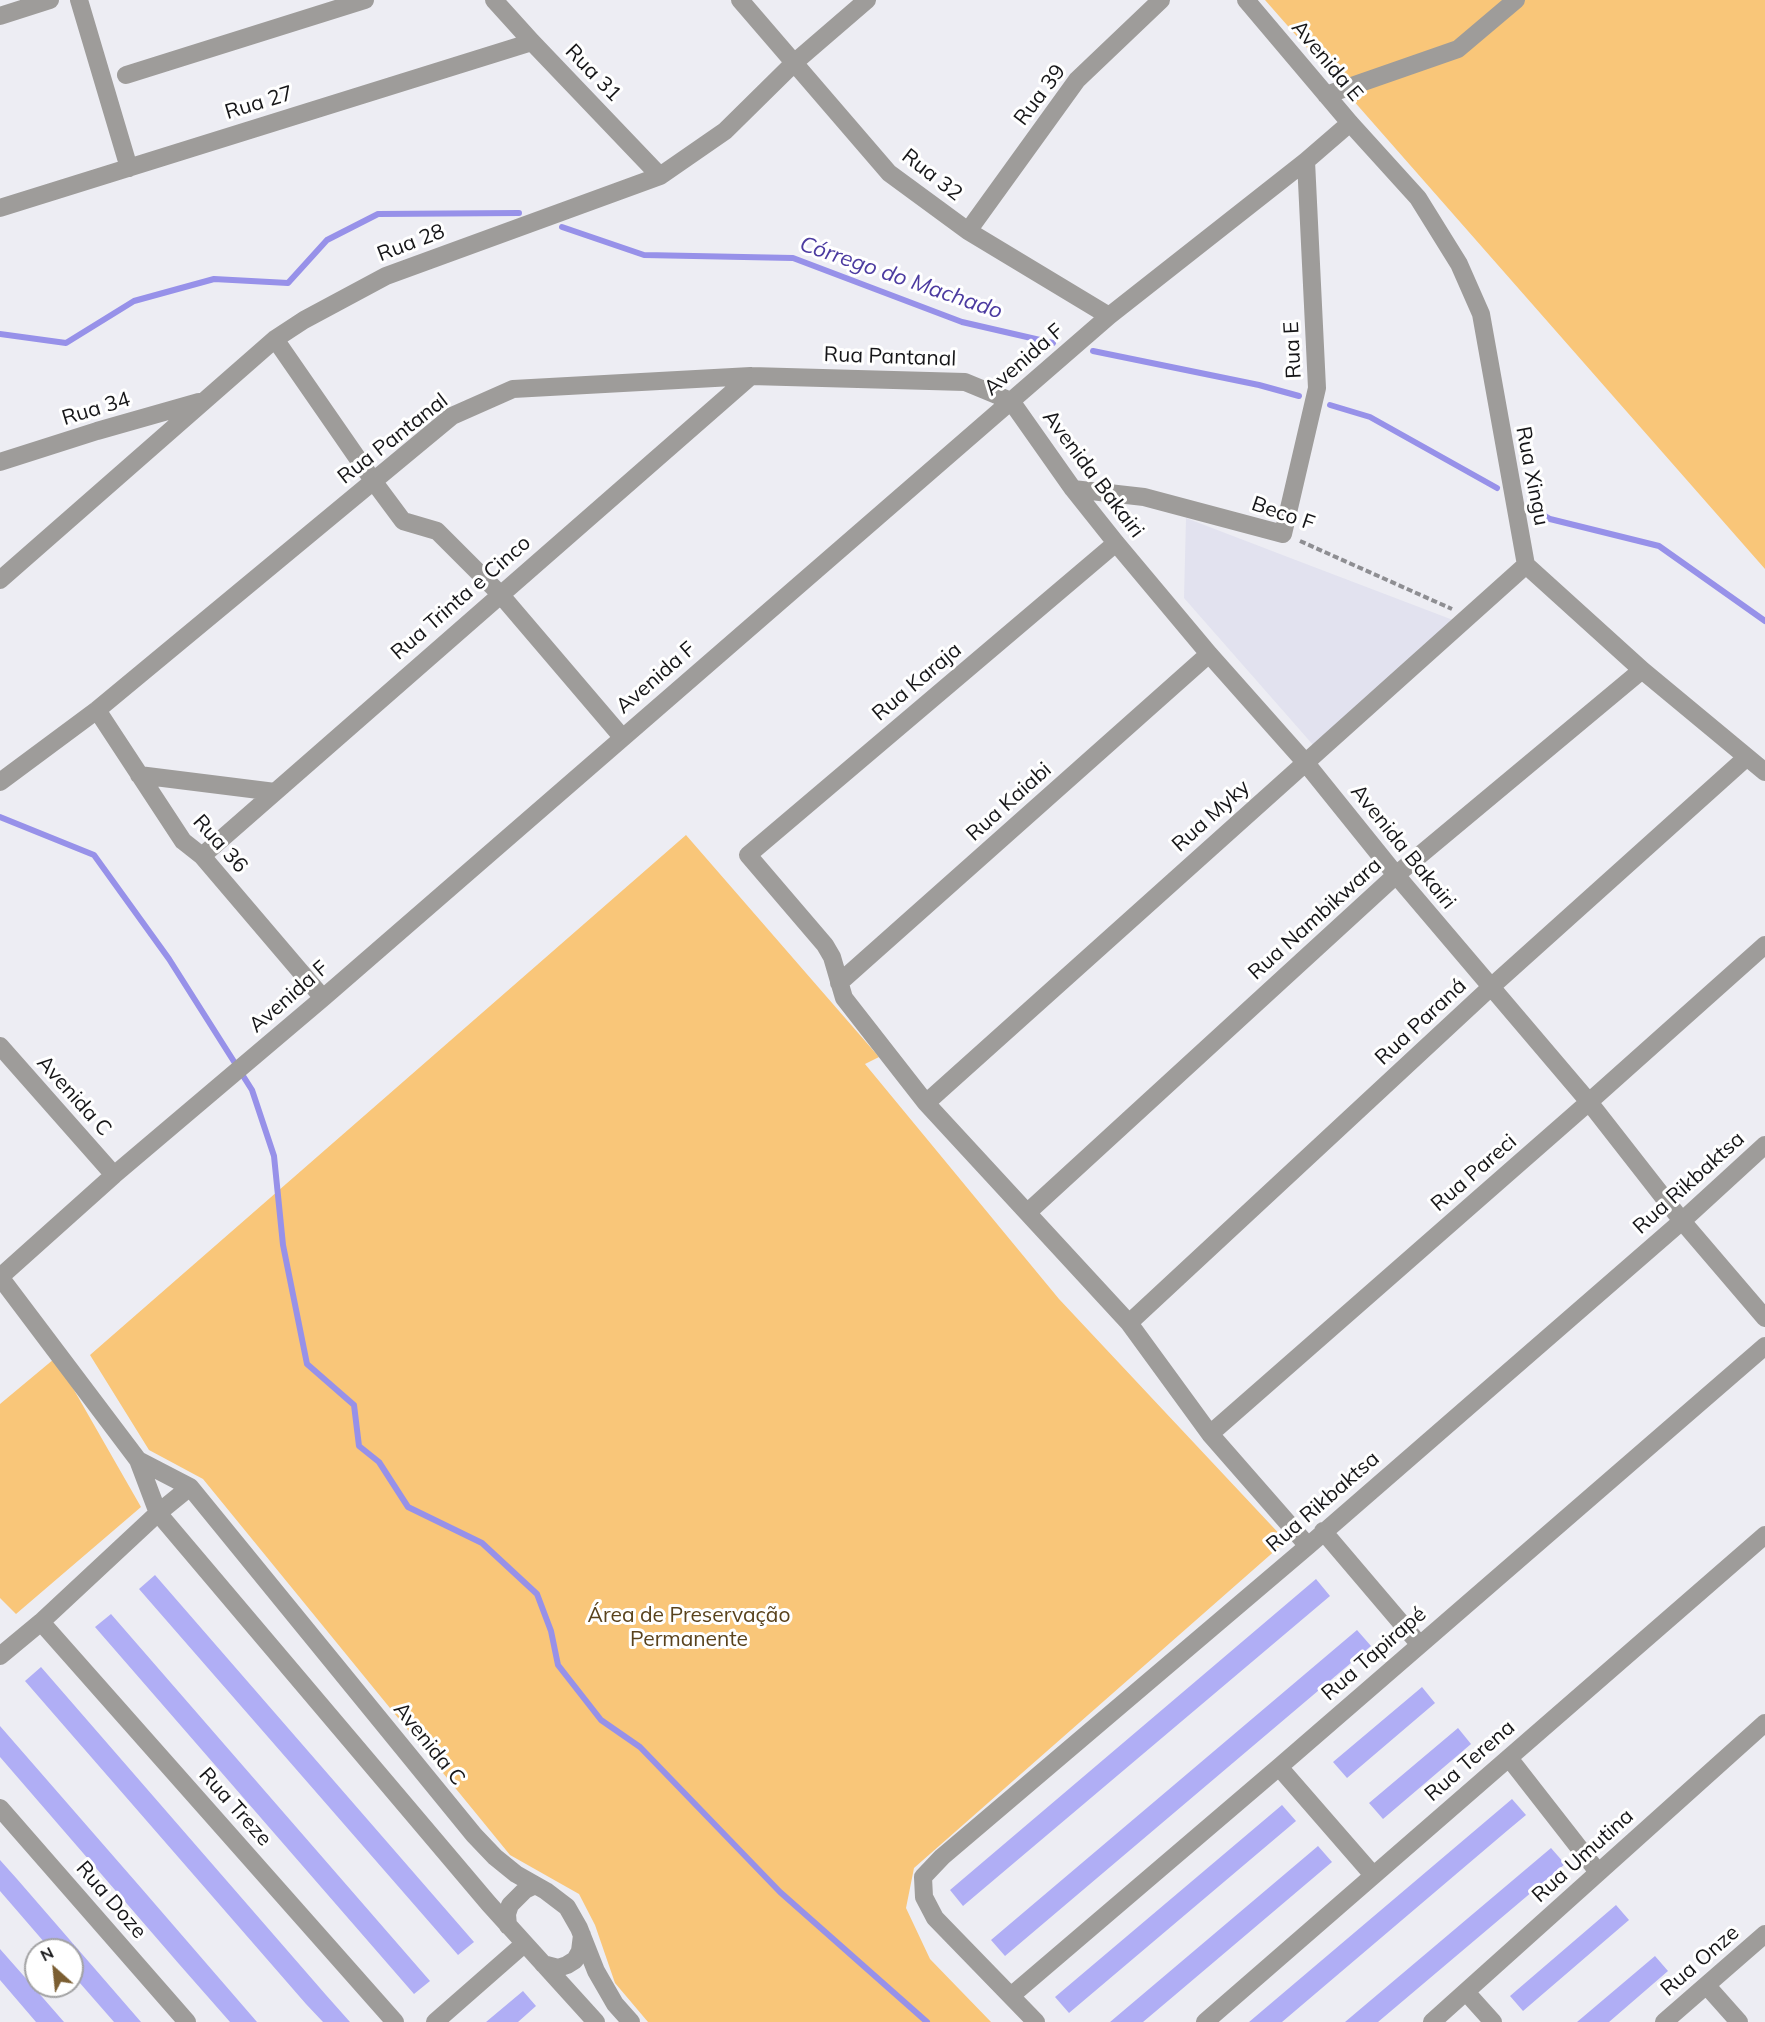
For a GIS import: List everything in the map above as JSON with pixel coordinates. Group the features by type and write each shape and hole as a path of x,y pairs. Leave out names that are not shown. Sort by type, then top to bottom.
{"street":[{"path":"0,16 50,0"},
{"path":"79,0 129,168"},
{"path":"126,75 365,0"},
{"name":"Rua 31","path":"494,0 660,176"},
{"name":"Rua 32","path":"740,0 889,173 968,231 1109,316"},
{"name":"Rua 28","path":"0,580 275,339 304,320 386,276 660,176 725,131 795,62 867,0"},
{"name":"Rua 39","path":"968,231 1077,80 1161,0"},
{"name":"Avenida E","path":"1246,0 1350,123"},
{"path":"1326,95 1458,49 1516,0"},
{"name":"Rua 27","path":"0,208 532,42"},
{"name":"Avenida F","path":"0,1277 114,1175 323,998 1109,316 1306,161 1350,123"},
{"name":"Rua Xingu","path":"1350,123 1418,198 1459,264 1481,314 1526,565"},
{"name":"Rua E","path":"1283,534 1317,388 1306,161"},
{"path":"275,339 403,521 437,531 500,594 622,737"},
{"name":"Rua Pantanal","path":"0,782 98,710 452,416 513,389 751,376 965,382 1011,401"},
{"name":"Rua Trinta e Cinco","path":"201,856 751,376"},
{"name":"Rua 34","path":"0,462 206,400"},
{"name":"Avenida Bakairi","path":"1011,401 1073,489 1116,543 1209,654 1305,762 1396,875 1589,1102 1682,1221 1765,1318"},
{"name":"Beco F","path":"1073,489 1144,497 1283,534"},
{"name":"Rua Karaja","path":"839,983 838,971 825,945 748,855 1116,543"},
{"path":"1526,565 1642,670 1765,772"},
{"name":"Rua Myky","path":"926,1103 1526,565"},
{"name":"Rua Kaiabi","path":"839,983 1209,654"},
{"name":"Rua Nambikwara","path":"1028,1212 1396,875 1642,670"},
{"name":"Rua 36","path":"98,710 183,841 201,856 323,998"},
{"name":"Rua Paraná","path":"1129,1323 1491,987 1747,757"},
{"path":"139,775 275,792"},
{"name":"Rua Pareci","path":"1210,1434 1765,945"},
{"path":"839,983 844,998 857,1016 926,1103 1129,1323 1210,1434 1308,1545"},
{"name":"Avenida C","path":"0,1046 114,1175"},
{"name":"Rua Rikbaktsa","path":"1012,1995 935,1918 924,1897 923,1877 942,1857 1308,1545 1682,1221 1765,1145"},
{"path":"0,1277 138,1460 158,1513 508,1926 560,1980 596,2022"},
{"name":"Rua Tapirapé","path":"1012,1995 1765,1346"},
{"path":"0,1656 158,1513 190,1487 138,1460"},
{"name":"Avenida C","path":"190,1487 474,1835 495,1857 516,1874 558,1899 567,1908 575,1918 596,1971 615,2004 631,2022"},
{"path":"1323,1531 1420,1645"},
{"name":"Rua Terena","path":"1205,2022 1765,1535"},
{"name":"Rua Treze","path":"40,1622 395,2022"},
{"name":"Rua Umutina","path":"1432,2022 1765,1723"},
{"path":"1509,1758 1598,1872"},
{"path":"1279,1767 1373,1875"},
{"name":"Rua Doze","path":"0,1808 187,2022"},
{"path":"508,1926 507,1914 510,1905 525,1890 535,1885"},
{"name":"Rua Onze","path":"1664,2022 1765,1934"},
{"path":"543,1964 558,1968 575,1960 580,1952 582,1935"},
{"path":"435,2022 524,1944"},
{"path":"1707,1986 1739,2022"},
{"path":"1466,1992 1493,2022"},
{"path":"1012,1995 1036,2022"}],"path":[{"name":"Beco F","path":"1283,534 1469,616"}],"shaded area":[{"path":"1186,518 1453,620 1314,746 1184,598"}],"green space":[{"path":"1265,0 1765,0 1765,569"},
{"name":"Área de Preservação Permanente","path":"686,835 879,1057 865,1064 1059,1299 1286,1541 914,1868 906,1908 930,1959 991,2022 648,2022 615,1983 595,1925 579,1894 510,1855 203,1479 149,1450 90,1355"},
{"path":"54,1359 141,1507 16,1614 0,1598 0,1404"}],"building":[{"path":"155,1575 474,1942 458,1955 139,1589"},
{"path":"1316,1579 1330,1596 963,1906 950,1890"},
{"path":"111,1614 430,1981 414,1994 95,1627"},
{"path":"1357,1630 1371,1646 1005,1956 991,1940"},
{"path":"41,1667 350,2022 323,2022 306,2004 25,1681"},
{"path":"1422,1687 1435,1703 1347,1778 1333,1762"},
{"path":"0,1726 257,2022 230,2022 179,1964 0,1757"},
{"path":"1458,1728 1471,1744 1383,1819 1369,1803"},
{"path":"1512,1799 1526,1815 1282,2022 1249,2022"},
{"path":"1282,1805 1296,1821 1069,2013 1055,1997"},
{"path":"1318,1846 1332,1862 1175,1995 1143,2022 1110,2022"},
{"path":"1551,1848 1565,1864 1378,2022 1345,2022"},
{"path":"0,1860 68,1938 41,1938 0,1891"},
{"path":"1616,1905 1629,1920 1523,2011 1510,1996"},
{"path":"0,1949 24,1976 24,1998 43,1998 64,2022 36,2022 0,1980"},
{"path":"1655,1956 1668,1971 1609,2022 1577,2022"},
{"path":"84,1957 141,2022 114,2022 84,1988"},
{"path":"523,1991 536,2006 518,2022 486,2022"}],"waterway":[{"name":"Córrego do Machado","path":"0,334 66,343 134,301 214,279 288,283 327,240 378,214 519,213"},
{"name":"Córrego do Machado","path":"562,227 644,255 793,258 962,322 1053,343"},
{"name":"Córrego do Machado","path":"1093,351 1259,385 1299,396"},
{"name":"Córrego do Machado","path":"1330,405 1370,417 1497,488"},
{"name":"Córrego do Machado","path":"1530,507 1550,519 1659,546 1765,621"},
{"path":"0,817 94,855 169,959 252,1090 274,1156 283,1245 307,1364 354,1405 359,1446 379,1462 408,1507 482,1543 537,1594 551,1631 558,1665 601,1720 640,1747 780,1892 927,2022"}]}
